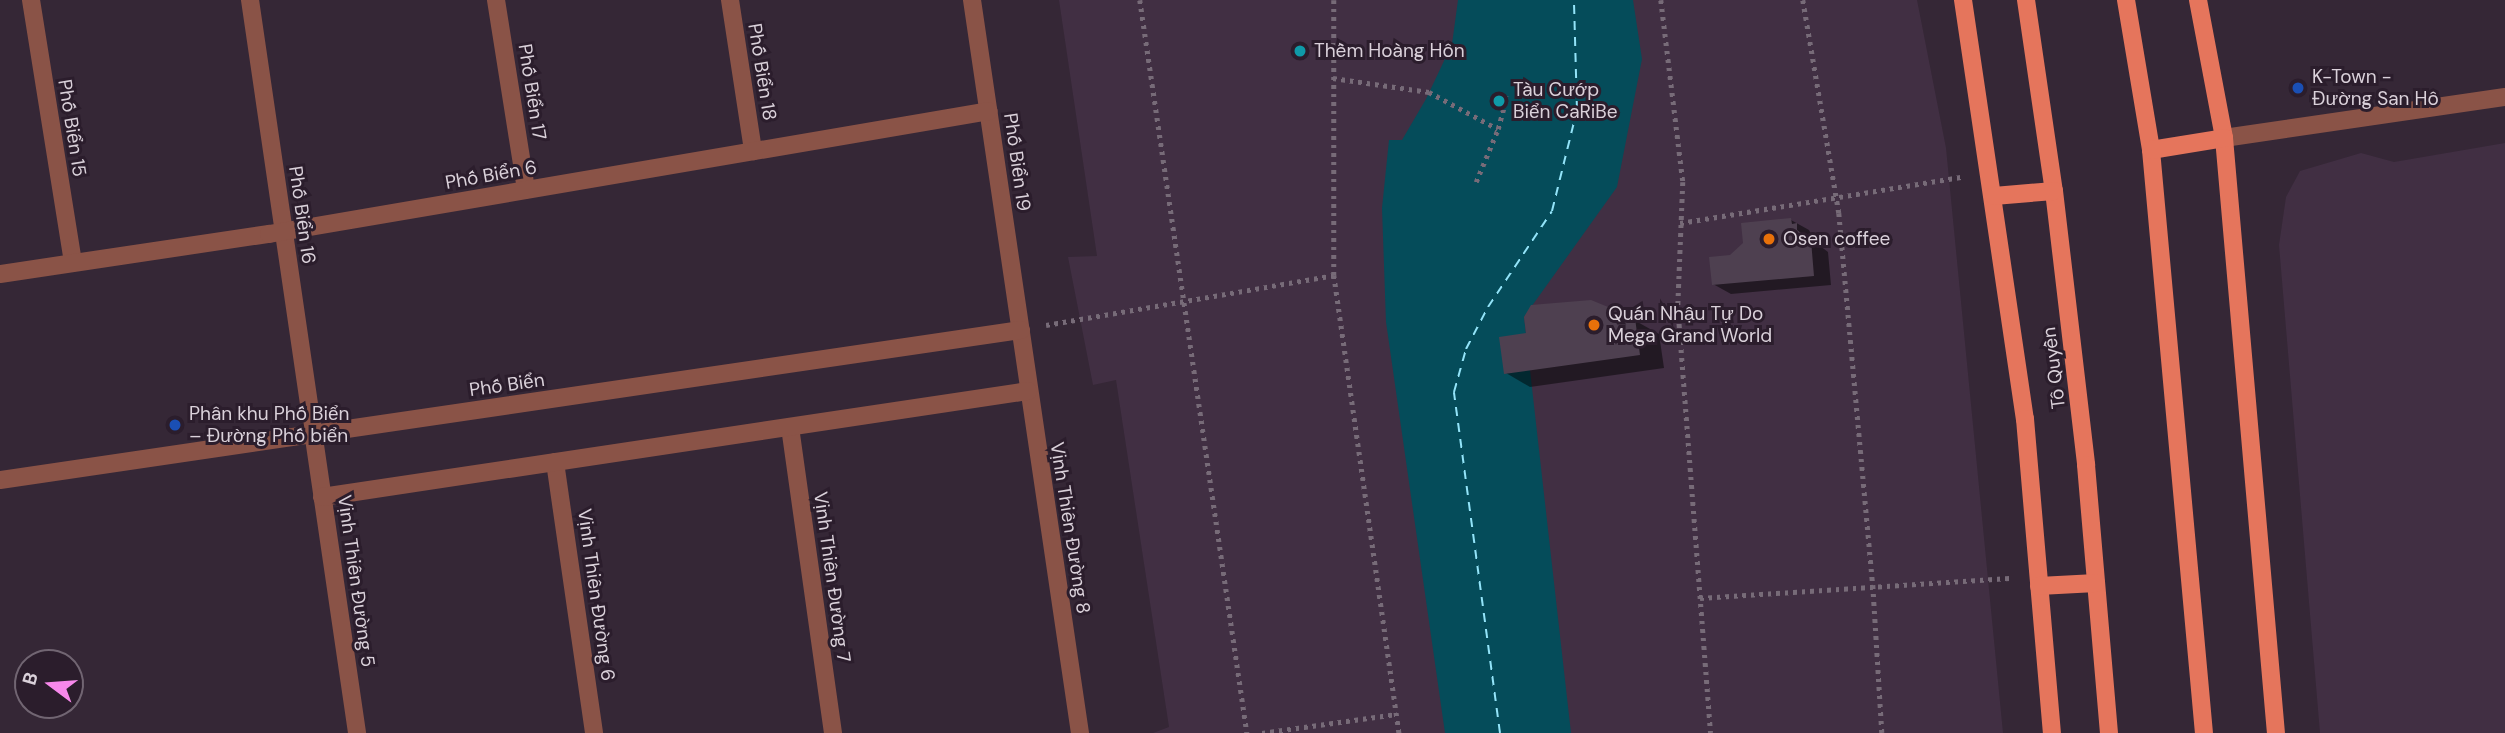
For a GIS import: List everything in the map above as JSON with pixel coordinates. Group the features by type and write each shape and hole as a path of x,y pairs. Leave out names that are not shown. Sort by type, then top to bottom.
{"main road":[{"path":"1963,0 1991,173 2025,419 2052,733"},
{"name":"Tô Quyền","path":"2026,0 2054,191 2087,465 2109,733"},
{"path":"2126,0 2151,150 2204,733"},
{"path":"2198,0 2224,138 2276,733"},
{"path":"2151,150 2224,138"},
{"path":"1994,196 2054,191"},
{"path":"2038,581 2096,583"}],"street":[{"name":"Phố Biển 15","path":"31,0 73,263"},
{"name":"Phố Biển 16","path":"250,0 313,435"},
{"name":"Phố Biển 17","path":"496,0 526,190"},
{"name":"Phố Biển 18","path":"730,0 753,151"},
{"name":"Phố Biển 19","path":"972,0 1021,330"},
{"path":"2224,138 2505,97"},
{"name":"Phố Biển 6","path":"0,274 283,231 989,111"},
{"name":"Vịnh Thiên Đường 8","path":"1021,330 1080,733"},
{"name":"Phố Biển","path":"0,480 1021,330"},
{"path":"322,497 1028,391"},
{"name":"Vịnh Thiên Đường 7","path":"790,427 833,733"},
{"name":"Vịnh Thiên Đường 5","path":"313,435 357,733"},
{"name":"Vịnh Thiên Đường 6","path":"555,462 594,733"}],"path":[{"path":"1140,0 1247,733"},
{"path":"1334,0 1334,275 1399,733"},
{"path":"1661,0 1684,182 1678,307 1711,733"},
{"path":"1803,0 1837,198 1873,585 1882,733"},
{"path":"1333,78 1429,92 1498,129"},
{"path":"1476,182 1498,129 1507,96"},
{"path":"1680,223 1991,173"},
{"path":"1021,330 1334,275"},
{"path":"1700,598 1873,585 2038,581"},
{"path":"1262,733 1397,714"}],"shaded area":[{"path":"1059,0 1917,0 1946,148 2003,733 1153,733 1169,727 1116,380 1093,385 1068,257 1097,256"},
{"path":"2505,143 2505,733 2320,733 2279,245 2286,197 2300,171 2361,153 2394,162"}],"water":[{"path":"1458,0 1633,0 1642,59 1617,187 1524,317 1571,733 1445,733 1386,322 1382,208 1389,140 1402,140 1426,99 1452,44"}],"building":[{"path":"1791,218 1792,224 1797,223 1797,230 1811,240 1814,276 1712,285 1709,257 1730,255 1743,243 1741,223"},
{"path":"1591,300 1635,318 1640,355 1504,374 1499,337 1526,333 1524,317 1531,305"}],"ferry route":[{"path":"1500,733 1454,392 1466,349 1488,307 1552,211 1577,110 1574,0"}],"place":[{"name":"Thềm Hoàng Hôn","path":"1300,51"},
{"name":"K-Town - Đường San Hô","path":"2298,88"},
{"name":"Tàu Cướp Biển CaRiBe","path":"1499,101"},
{"name":"Osen coffee","path":"1769,239"},
{"name":"Quán Nhậu Tự Do Mega Grand World","path":"1594,325"},
{"name":"Phân khu Phố Biển – Đường Phố biển","path":"175,425"}]}
